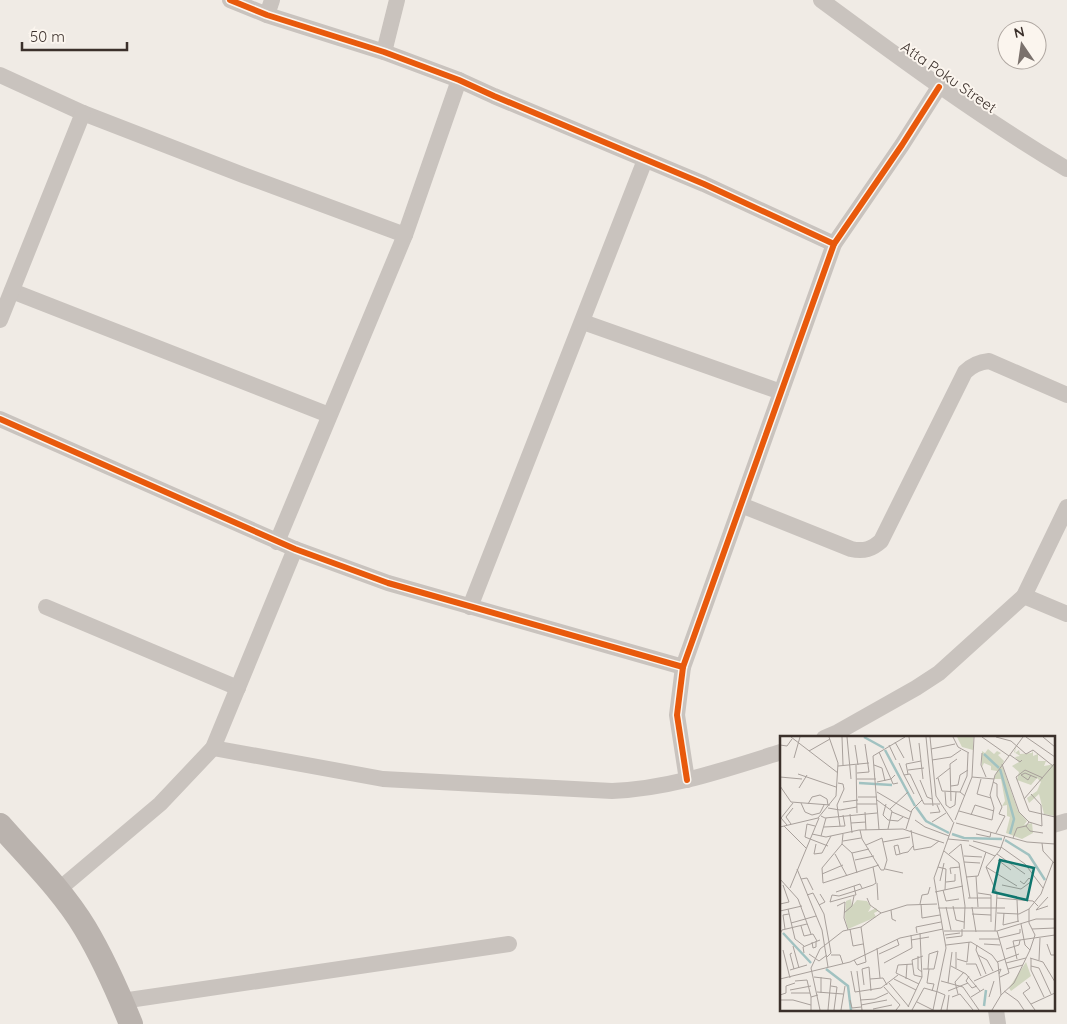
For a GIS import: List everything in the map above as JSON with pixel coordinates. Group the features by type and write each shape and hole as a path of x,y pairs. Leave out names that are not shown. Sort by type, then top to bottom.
{"street":[{"path":"230,0 269,7 459,80 704,184 834,244"},
{"path":"384,52 397,0"},
{"name":"Atta Poku Street","path":"821,0 939,87 1012,137 1067,169"},
{"path":"0,74 83,113 243,176 405,235"},
{"path":"277,542 405,235 459,80"},
{"path":"687,780 677,715 683,667 834,244 939,87"},
{"path":"0,320 83,113"},
{"path":"470,607 645,160"},
{"path":"12,291 329,415"},
{"path":"583,322 781,392"},
{"path":"741,505 851,549 861,551 873,548 881,541 965,372 972,365 989,361 1067,396"},
{"path":"0,419 277,542 388,583 573,634 683,667"},
{"path":"829,736 907,693 939,673 1024,596 1067,507"},
{"path":"58,891 160,804 213,748 295,549"},
{"path":"1024,596 1067,614"},
{"path":"46,607 238,688"},
{"path":"213,748 383,779 612,792 632,791 687,780 780,752"},
{"path":"1054,825 1067,821"},
{"path":"0,825 58,891 85,928 122,1001 131,1024"},
{"path":"122,1001 509,944"}],"cycle path":[{"path":"230,0 267,15 384,52 459,80 704,184 834,244"},
{"path":"687,780 677,715 683,667 834,244 939,87"},
{"path":"0,419 295,549 388,583 683,667"}]}
